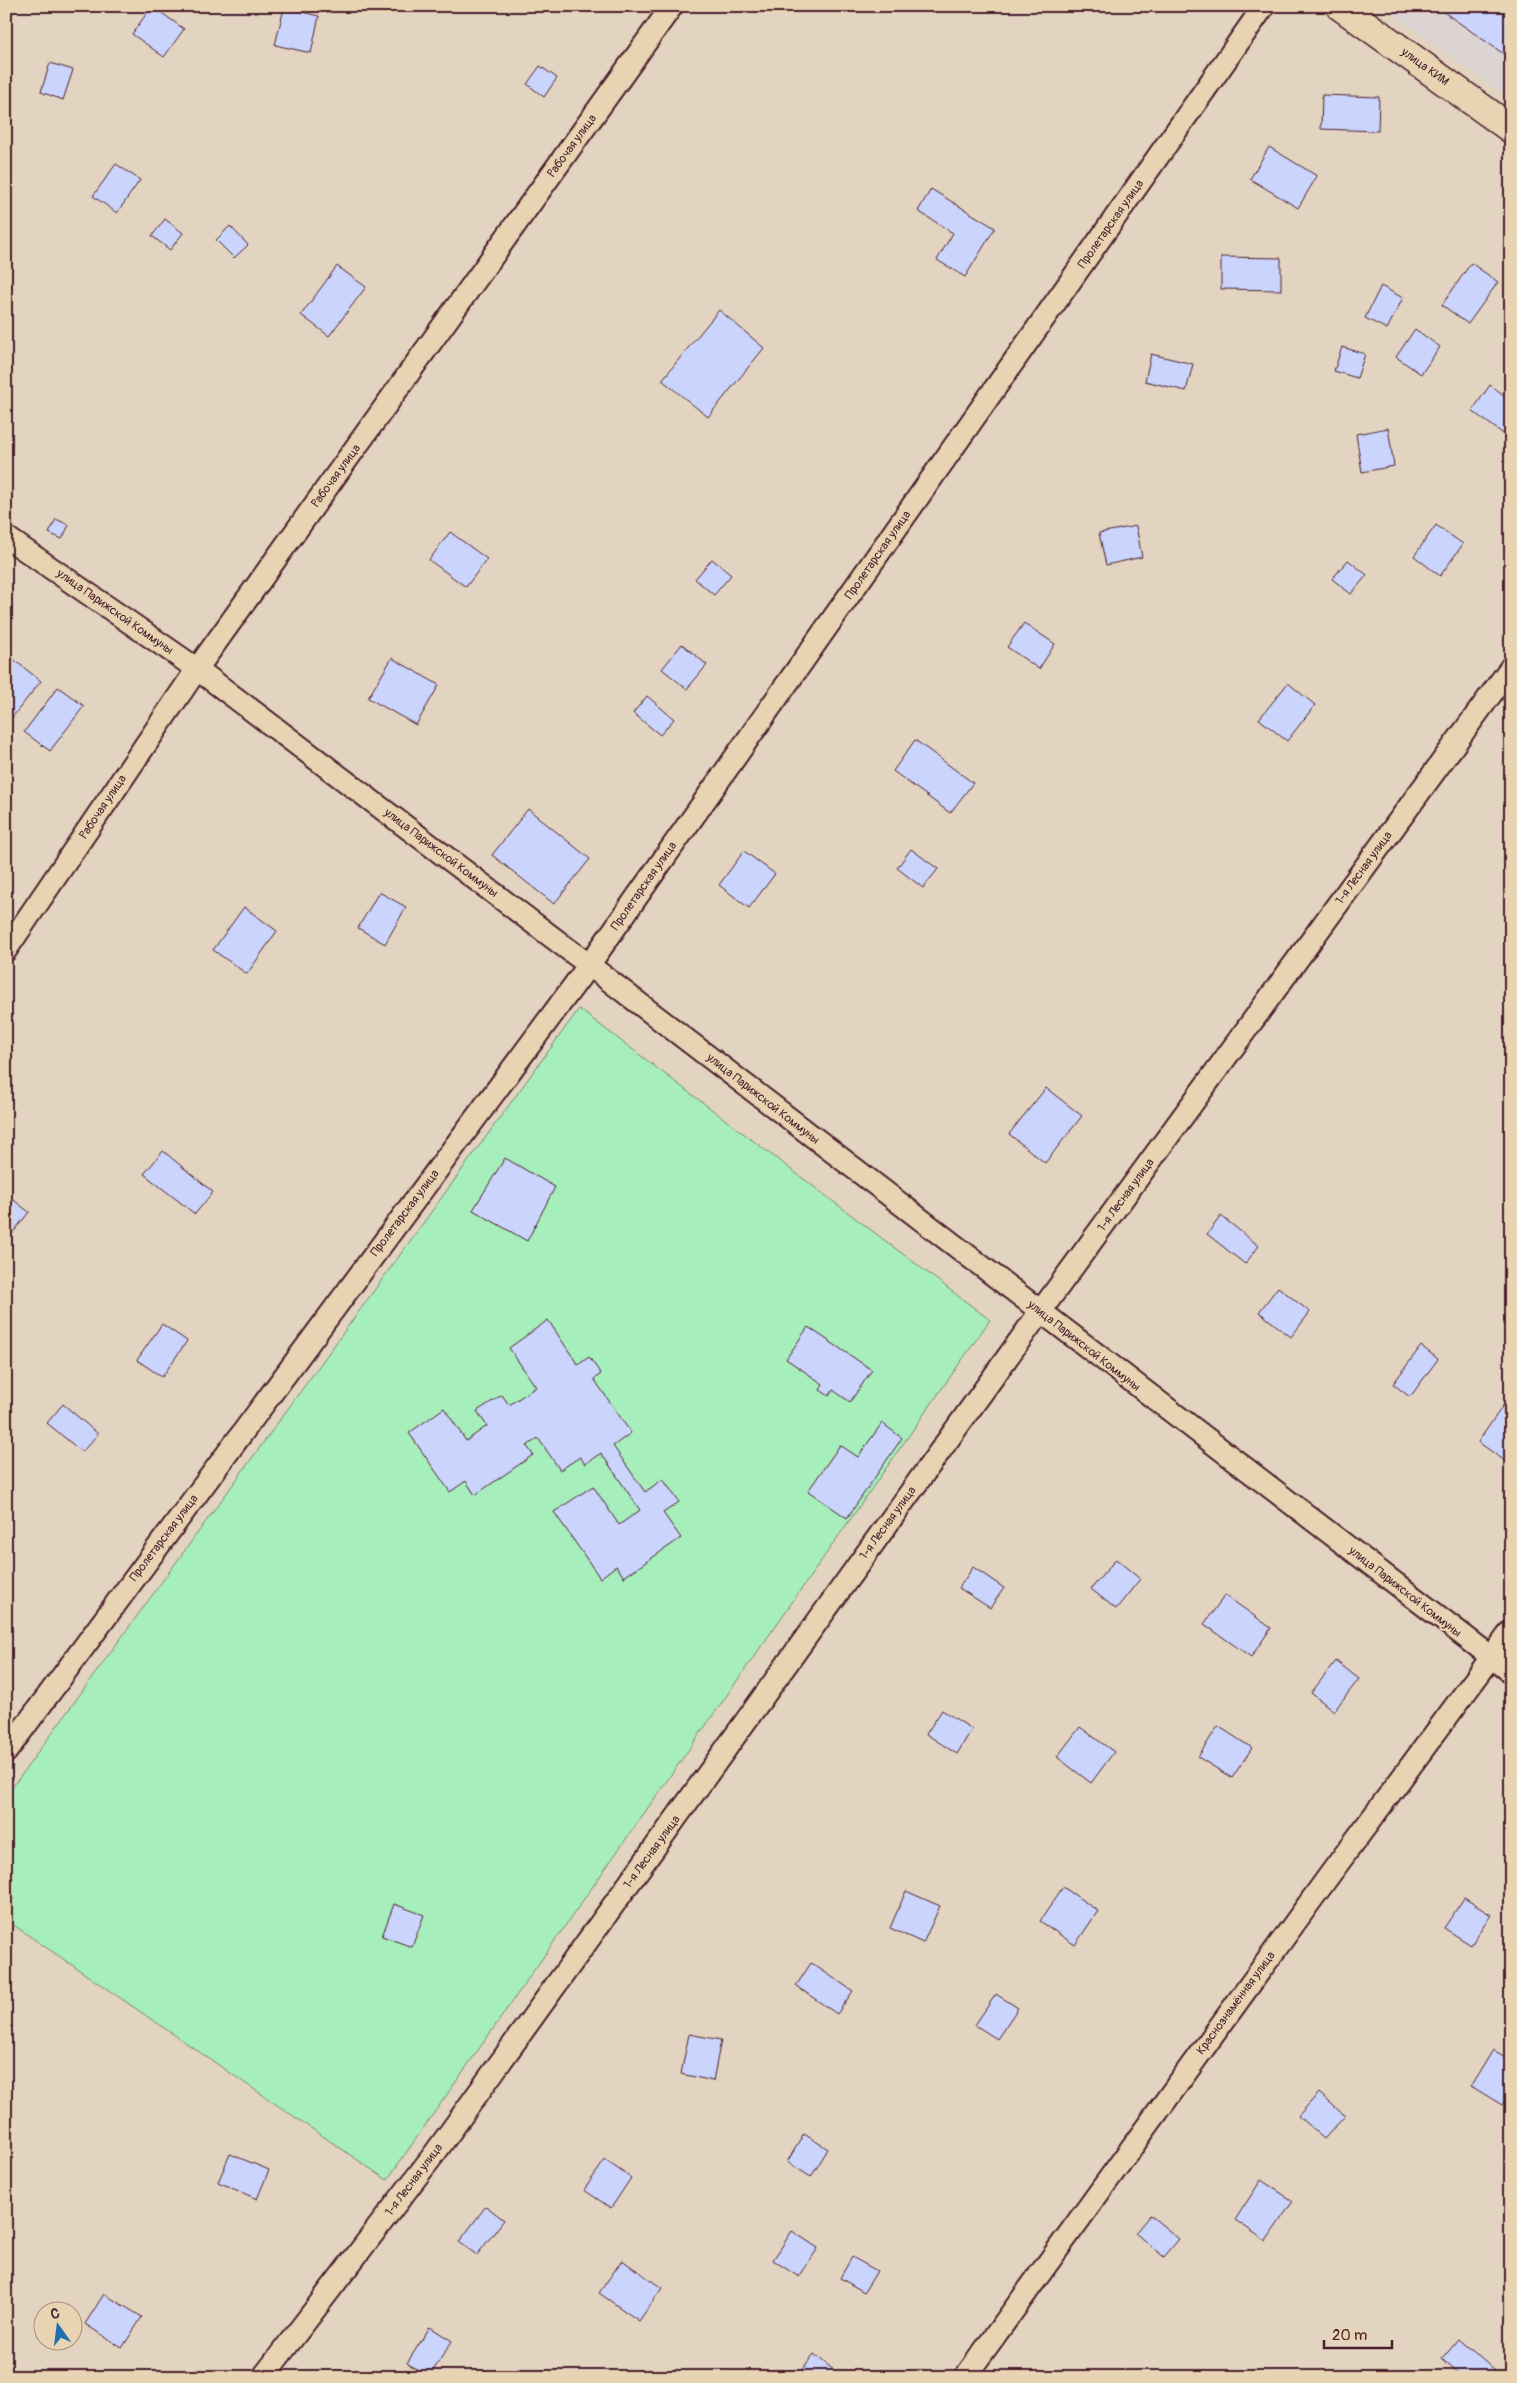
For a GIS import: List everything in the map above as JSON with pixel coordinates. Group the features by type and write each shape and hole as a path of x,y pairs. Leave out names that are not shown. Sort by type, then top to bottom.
{"main road":[{"name":"улица КИМ","path":"1340,6 1511,129"}],"street":[{"name":"Рабочая улица","path":"6,950 197,669 672,6"},
{"name":"Пролетарская улица","path":"6,1752 589,965 1264,6"},
{"name":"улица Парижской Коммуны","path":"6,536 197,669 589,965 1490,1658 1511,1672"},
{"name":"1-я Лесная улица","path":"262,2377 435,2153 1040,1312 1511,667"},
{"name":"Краснознамённая улица","path":"965,2377 1331,1873 1511,1631"}],"shaded area":[{"path":"1383,6 1511,6 1511,100"}],"green space":[{"path":"579,1009 990,1320 387,2180 6,1920 6,1796"}],"building":[{"path":"152,6 184,29 164,57 132,34"},
{"path":"1435,6 1511,6 1511,59"},
{"path":"284,8 319,16 311,53 275,45"},
{"path":"50,63 73,70 63,100 41,92"},
{"path":"540,66 557,78 544,97 527,84"},
{"path":"1322,95 1379,97 1378,131 1321,129"},
{"path":"1269,147 1317,176 1298,208 1250,179"},
{"path":"116,164 140,180 117,213 93,196"},
{"path":"931,189 995,228 965,277 937,260 953,233 918,211"},
{"path":"165,219 183,233 170,250 152,236"},
{"path":"230,226 248,245 234,258 216,240"},
{"path":"1221,257 1281,258 1281,290 1221,289"},
{"path":"1471,263 1498,282 1468,324 1442,305"},
{"path":"337,266 366,287 329,336 301,315"},
{"path":"1381,286 1403,298 1387,329 1365,318"},
{"path":"719,310 764,348 708,417 662,380"},
{"path":"1415,329 1440,347 1421,374 1396,357"},
{"path":"1342,347 1365,354 1357,378 1334,371"},
{"path":"1151,354 1193,364 1186,391 1145,381"},
{"path":"1490,385 1511,400 1509,438 1472,411"},
{"path":"1388,428 1394,466 1362,472 1356,434"},
{"path":"56,519 69,525 62,539 49,533"},
{"path":"1436,525 1463,544 1440,576 1414,556"},
{"path":"1136,526 1142,557 1106,565 1099,533"},
{"path":"450,532 487,559 466,587 429,560"},
{"path":"712,559 731,575 714,595 695,579"},
{"path":"1348,560 1367,575 1351,594 1332,579"},
{"path":"1024,623 1055,644 1039,669 1007,647"},
{"path":"682,644 707,665 687,689 662,669"},
{"path":"9,656 41,681 6,725 6,659"},
{"path":"392,658 439,685 416,725 368,698"},
{"path":"1288,683 1315,705 1287,741 1259,719"},
{"path":"58,687 84,706 50,751 24,732"},
{"path":"647,696 674,719 660,735 633,713"},
{"path":"915,740 973,783 950,813 893,771"},
{"path":"528,809 590,859 554,904 492,855"},
{"path":"911,849 938,869 923,888 897,868"},
{"path":"744,851 775,874 749,908 719,885"},
{"path":"379,892 406,907 385,944 358,928"},
{"path":"244,907 277,931 247,974 213,950"},
{"path":"1046,1088 1082,1116 1045,1163 1009,1134"},
{"path":"163,1151 213,1192 195,1214 144,1174"},
{"path":"505,1158 555,1187 527,1241 473,1210"},
{"path":"6,1194 29,1212 8,1239 6,1238"},
{"path":"1221,1216 1259,1246 1245,1264 1207,1234"},
{"path":"1278,1287 1310,1312 1291,1337 1259,1312"},
{"path":"548,1320 578,1365 589,1357 601,1374 594,1379 631,1433 613,1446 645,1492 663,1479 679,1502 663,1513 681,1538 624,1577 616,1566 600,1578 554,1512 593,1486 619,1525 640,1510 601,1453 585,1464 580,1457 560,1470 538,1438 527,1446 533,1455 475,1495 466,1481 450,1492 409,1433 444,1408 466,1441 487,1426 477,1411 502,1395 509,1405 536,1387 509,1348"},
{"path":"162,1324 187,1341 162,1377 137,1360"},
{"path":"808,1327 872,1370 850,1402 833,1390 829,1396 820,1390 823,1384 786,1359"},
{"path":"1421,1346 1438,1359 1410,1397 1393,1384"},
{"path":"1511,1394 1511,1465 1478,1442"},
{"path":"63,1404 98,1434 82,1452 47,1423"},
{"path":"882,1423 902,1438 847,1518 808,1491 840,1445 858,1457"},
{"path":"1116,1559 1140,1579 1116,1609 1091,1589"},
{"path":"973,1567 1004,1588 990,1608 959,1588"},
{"path":"1225,1595 1271,1628 1251,1657 1204,1624"},
{"path":"1336,1661 1359,1679 1334,1711 1311,1693"},
{"path":"942,1710 972,1729 957,1754 926,1734"},
{"path":"1218,1726 1252,1748 1232,1778 1198,1757"},
{"path":"1080,1727 1114,1752 1091,1783 1057,1757"},
{"path":"1063,1887 1098,1911 1075,1945 1040,1921"},
{"path":"906,1891 940,1906 923,1943 890,1928"},
{"path":"1464,1898 1491,1915 1471,1945 1444,1928"},
{"path":"394,1904 424,1915 412,1947 382,1936"},
{"path":"811,1963 853,1991 837,2014 796,1986"},
{"path":"996,1994 1018,2008 997,2039 975,2025"},
{"path":"689,2034 721,2040 713,2081 681,2074"},
{"path":"1493,2050 1511,2060 1511,2091 1502,2105 1471,2086"},
{"path":"1319,2093 1345,2116 1324,2139 1298,2116"},
{"path":"804,2134 828,2149 811,2177 787,2162"},
{"path":"230,2154 269,2170 257,2199 218,2182"},
{"path":"605,2160 631,2178 611,2208 584,2190"},
{"path":"1261,2180 1293,2201 1266,2241 1235,2220"},
{"path":"486,2206 504,2220 477,2255 459,2242"},
{"path":"1150,2215 1179,2239 1164,2257 1135,2233"},
{"path":"792,2231 818,2248 799,2277 773,2260"},
{"path":"852,2257 877,2271 864,2292 840,2278"},
{"path":"622,2260 662,2288 639,2321 599,2293"},
{"path":"104,2294 142,2317 122,2348 85,2324"},
{"path":"430,2327 452,2341 429,2377 407,2363"},
{"path":"1459,2339 1494,2370 1488,2377 1462,2377 1442,2359"},
{"path":"814,2354 840,2375 839,2377 796,2377"}]}
